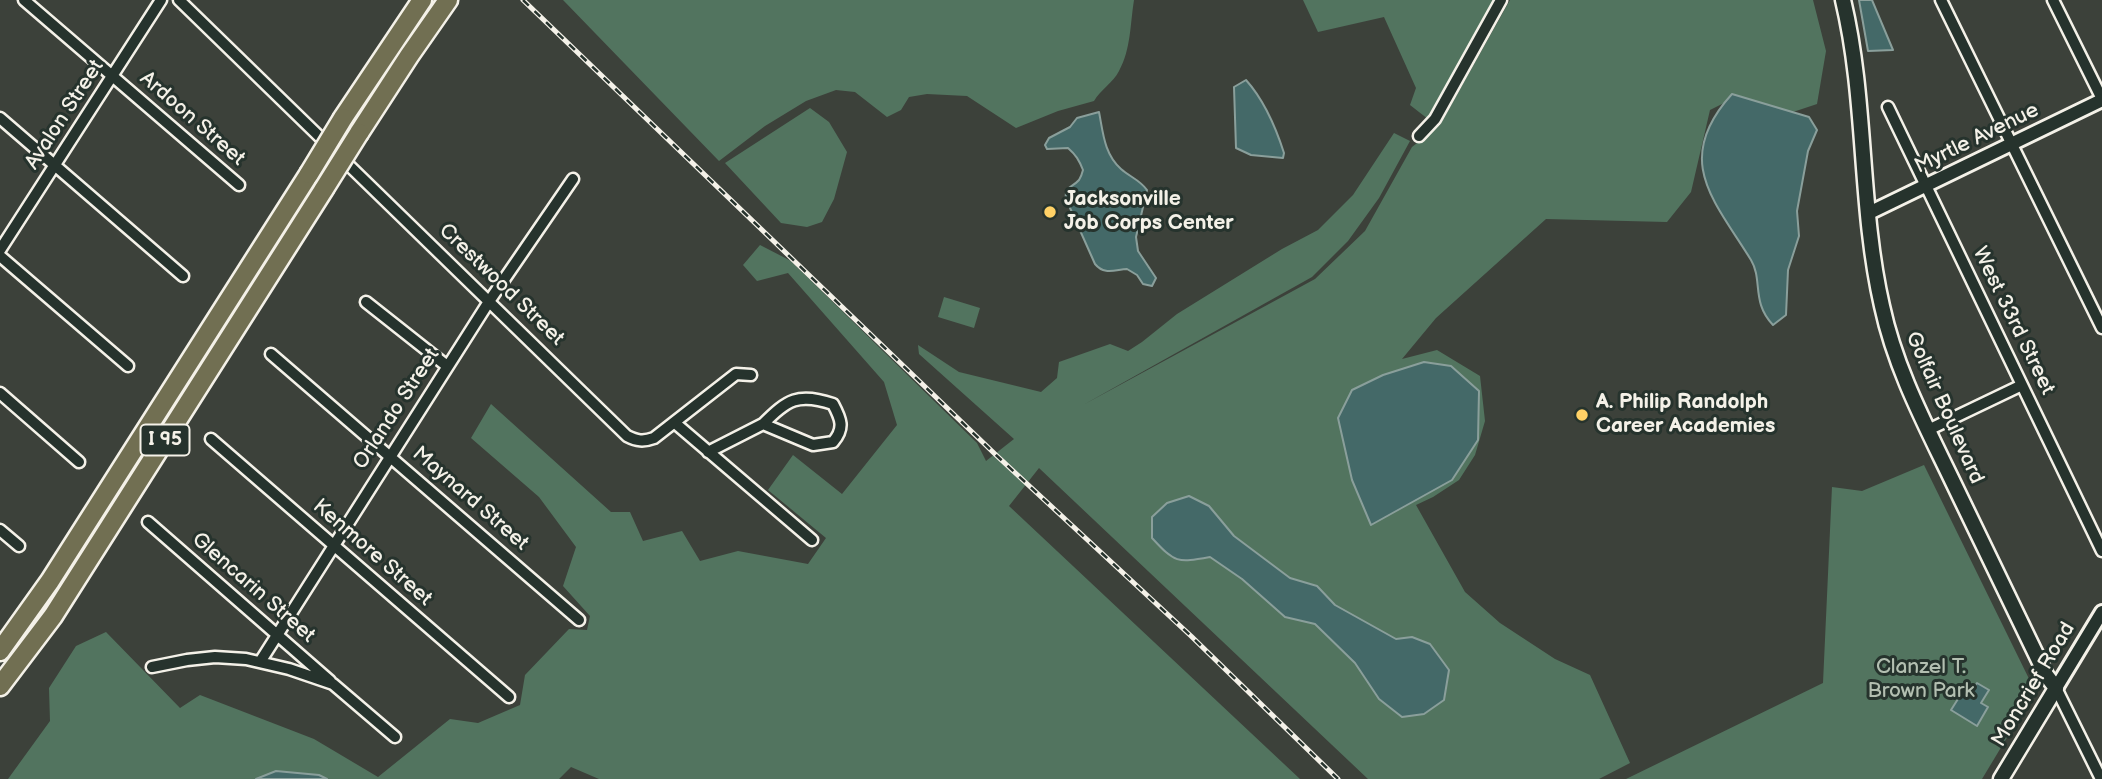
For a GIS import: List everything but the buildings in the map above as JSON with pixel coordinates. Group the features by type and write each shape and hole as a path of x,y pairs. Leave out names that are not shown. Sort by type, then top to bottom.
{"highway":[{"name":"I 95","path":"0,651 50,581 343,118 422,0"},
{"name":"I 95","path":"0,686 53,616 409,55 449,0"}],"main road":[{"name":"Golfair Boulevard","path":"1843,0 1851,41 1877,282 1889,334 1906,382 1928,430 2046,675 2056,688"},
{"name":"Moncrief Road","path":"2001,779 2056,688"}],"street":[{"name":"Ardoon Street","path":"24,0 239,185"},
{"name":"Avalon Street","path":"0,250 161,0"},
{"name":"Crestwood Street","path":"179,0 627,436 645,441 654,438 736,374 751,376"},
{"path":"1419,136 1435,119 1501,0"},
{"path":"1941,0 2102,328"},
{"path":"2053,0 2102,100"},
{"name":"Myrtle Avenue","path":"1869,213 2102,100"},
{"name":"West 33rd Street","path":"1888,107 2102,551"},
{"path":"0,118 183,276"},
{"name":"Orlando Street","path":"260,662 489,300 573,179"},
{"path":"0,256 128,366"},
{"path":"366,302 447,366"},
{"name":"Maynard Street","path":"271,354 579,620"},
{"path":"1928,430 2022,385"},
{"path":"0,393 79,462"},
{"path":"708,452 763,424 790,401 813,397 833,404 842,426 840,435 833,442 813,445 763,424"},
{"path":"675,423 812,540"},
{"name":"Kenmore Street","path":"211,439 509,697"},
{"name":"Glencarin Street","path":"148,522 395,737"},
{"path":"0,530 19,545"},
{"name":"Moncrief Road","path":"2056,688 2102,612"},
{"path":"152,667 201,658 231,657 260,662 333,684"},
{"path":"2056,688 2101,779"}],"green space":[{"path":"563,0 1134,0 1123,63 1094,101 1058,111 1016,128 967,96 927,94 909,97 901,110 887,117 855,92 836,90 806,101 765,126 719,161"},
{"path":"1303,0 1494,0 1428,119 1410,105 1416,88 1384,17 1318,32"},
{"path":"1510,0 1813,0 1826,51 1817,104 1793,112 1734,98 1710,110 1691,192 1667,222 1546,219 1436,318 1402,359 1437,350 1480,376 1485,421 1475,455 1459,480 1416,505 1465,592 1500,623 1555,659 1590,675 1630,763 1599,779 1368,779 1039,468 1009,506 1300,779 599,779 571,767 559,779 327,779 318,775 276,771 256,779 8,779 50,721 49,688 76,646 106,632 180,708 200,695 314,739 378,777 450,719 478,723 520,705 525,675 569,629 587,630 590,616 563,586 576,547 539,497 471,438 491,404 611,512 630,512 643,541 682,531 700,561 738,551 808,564 826,538 768,490 793,455 842,494 897,425 884,382 788,273 757,281 743,265 760,245 791,261 977,443 986,461 1014,439 919,354 918,345 959,372 1041,392 1057,378 1059,362 1110,344 1128,351 1177,314 1282,249 1318,230 1353,195 1394,133 1410,141 1379,198 1348,241 1312,277 1083,405 1315,279 1365,231 1412,147 1440,125"},
{"path":"810,108 829,122 847,152 834,199 822,222 807,227 781,223 725,163"},
{"path":"944,297 980,308 974,328 938,317"},
{"name":"Clanzel T. Brown Park","path":"1924,465 2035,691 1982,779 1626,779 1823,683 1832,487 1862,491"}],"water":[{"path":"1859,0 1872,0 1893,50 1868,51"},
{"path":"1246,80 1269,115 1284,153 1283,158 1251,155 1236,148 1234,87"},
{"path":"1732,94 1809,117 1817,130 1808,151 1797,211 1799,236 1788,270 1786,315 1773,325 1762,308 1751,260 1713,199 1705,179 1702,160 1704,139 1714,118"},
{"path":"1099,112 1111,157 1147,190 1136,237 1138,251 1156,278 1152,286 1143,284 1137,275 1127,269 1106,271 1095,264 1066,199 1067,189 1080,178 1082,166 1068,148 1047,149 1045,145 1049,138 1070,127 1077,118"},
{"path":"1424,362 1451,366 1479,391 1478,440 1452,480 1371,525 1352,480 1338,418 1352,390 1383,375"},
{"path":"1189,496 1209,506 1234,536 1290,578 1317,586 1335,605 1396,639 1412,637 1430,644 1449,670 1444,700 1424,714 1402,717 1379,699 1355,663 1315,624 1285,617 1242,579 1210,557 1183,560 1172,557 1152,538 1152,517 1167,503"},
{"path":"1977,683 1989,690 1981,703 1988,707 1977,726 1951,710 1963,691 1969,695"},
{"path":"276,771 319,775 327,779 256,779"}],"railway":[{"path":"523,0 1338,779"}],"place":[{"name":"Jacksonville Job Corps Center","path":"1050,212"},
{"name":"A. Philip Randolph Career Academies","path":"1582,415"}]}
